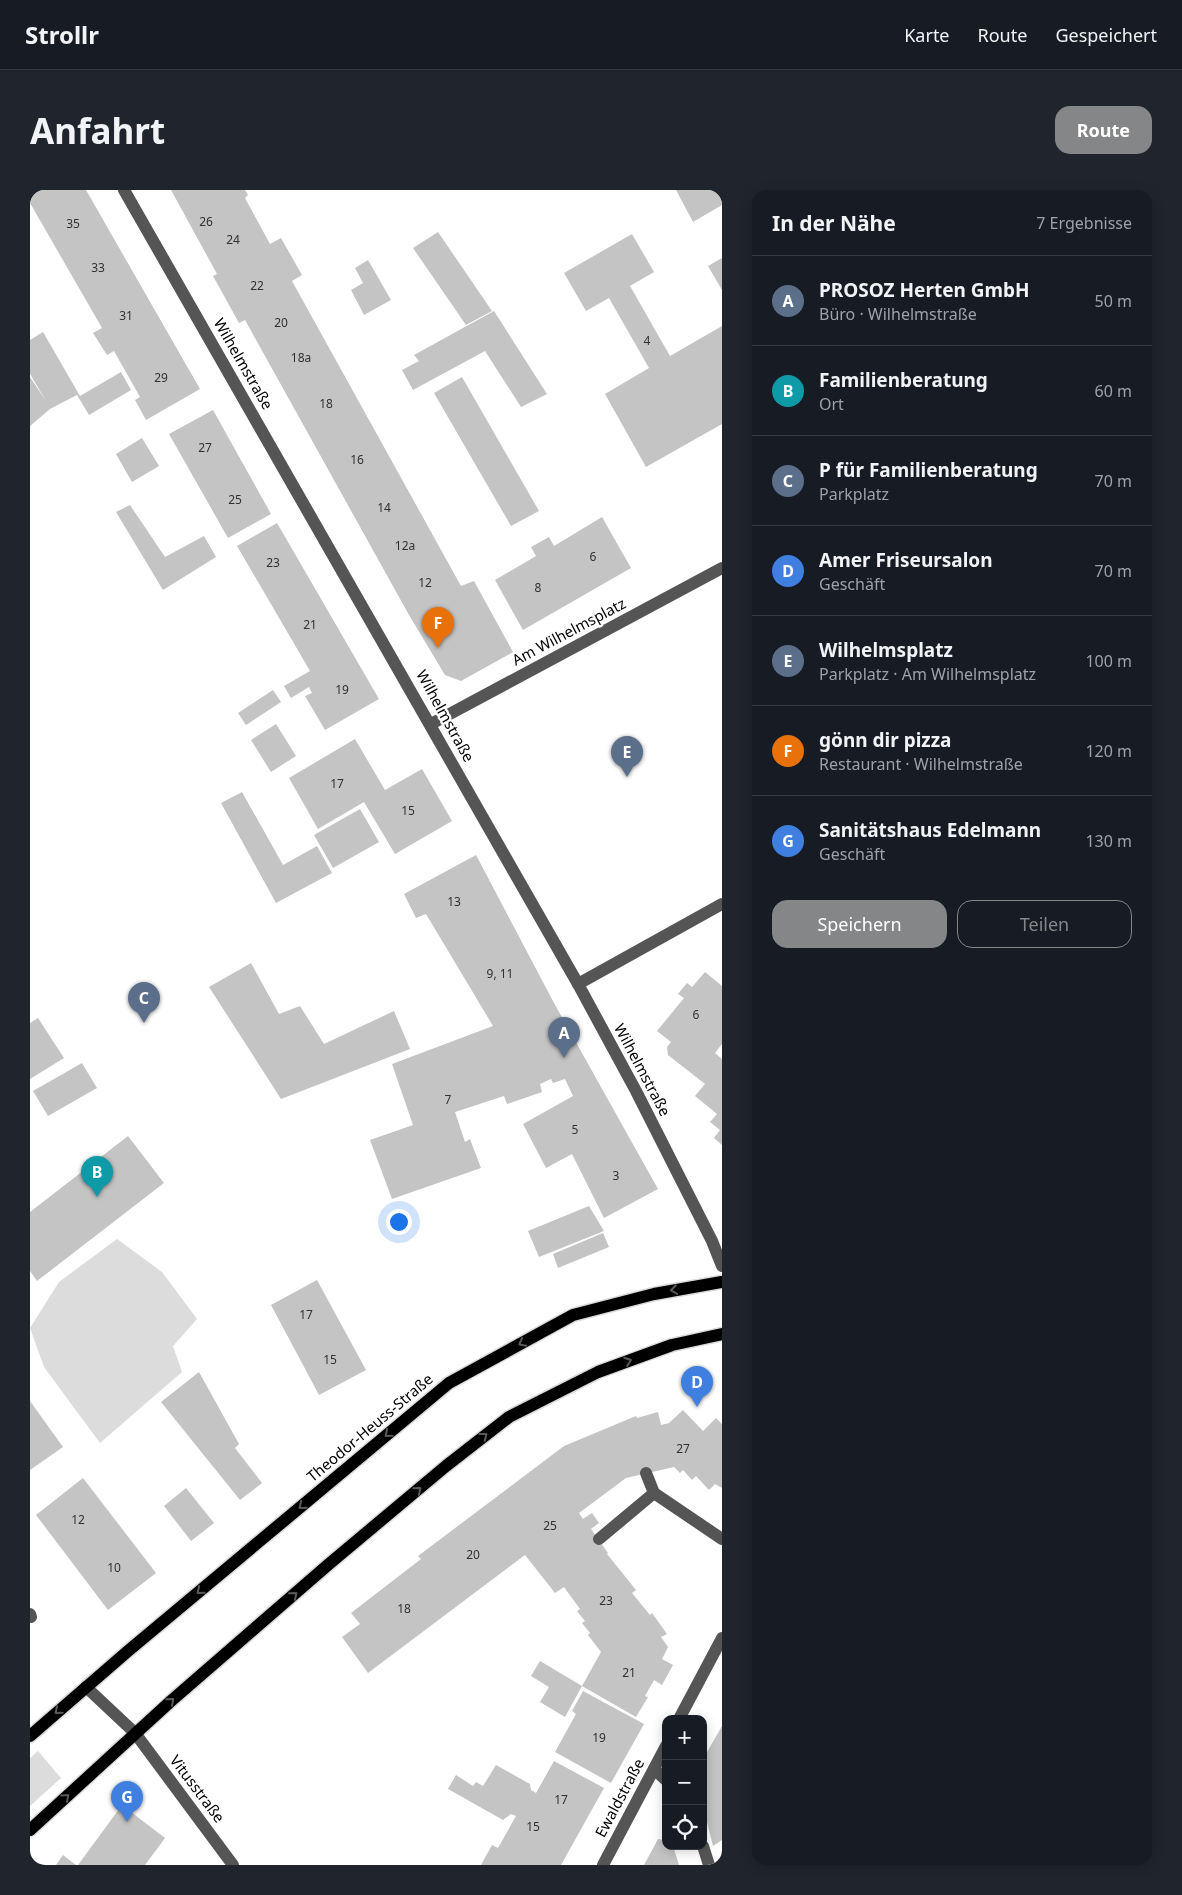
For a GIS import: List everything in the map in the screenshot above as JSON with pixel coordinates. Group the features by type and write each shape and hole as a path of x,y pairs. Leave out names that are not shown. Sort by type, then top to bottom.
{"main road":[{"name":"Theodor-Heuss-Straße","path":"30,1736 449,1383 573,1315 654,1294 722,1282"},
{"path":"30,1830 135,1733 337,1558 446,1466 509,1417 598,1372 672,1345 722,1334"}],"street":[{"name":"Wilhelmstraße","path":"124,190 578,984 640,1100 712,1241 722,1266"},
{"name":"Am Wilhelmsplatz","path":"431,724 722,568"},
{"path":"578,984 722,904"},
{"path":"646,1473 654,1493 722,1539"},
{"path":"598,1539 654,1493"},
{"path":"681,1715 722,1638"},
{"path":"86,1687 135,1733"},
{"name":"Vitusstraße","path":"135,1733 233,1865"},
{"name":"Ewaldstraße","path":"603,1865 662,1754"},
{"path":"654,1769 662,1776"},
{"path":"704,1850 709,1865"}],"shaded area":[{"path":"117,1239 162,1272 197,1319 173,1346 182,1372 100,1443 44,1367 30,1328 59,1282"},
{"path":"38,1751 61,1778 30,1806 30,1758"}],"building":[{"path":"30,190 86,190 200,389 146,420 135,400 140,397 114,351 107,355 93,333 102,328 30,203"},
{"path":"171,190 245,190 248,195 245,198 270,244 281,238 302,275 292,281 461,586 474,581 513,652 461,681 445,675 409,615 245,320 239,323 213,276 217,274"},
{"path":"676,190 722,190 722,205 693,222"},
{"path":"438,232 492,311 466,325 413,248"},
{"path":"632,234 654,272 630,286 670,356 722,326 722,424 646,467 605,394 649,368 609,298 586,311 564,273"},
{"path":"722,258 722,290 708,266"},
{"path":"368,260 391,300 364,315 351,290 363,283 355,268"},
{"path":"494,311 547,394 521,407 485,351 413,390 402,370 419,361 414,355"},
{"path":"43,332 80,396 121,372 131,390 89,415 77,395 50,409 30,426 30,377 46,401 30,374 30,340"},
{"path":"462,377 539,511 511,526 434,393"},
{"path":"213,410 271,514 228,538 169,434"},
{"path":"142,438 159,466 132,482 116,454"},
{"path":"130,505 165,557 204,536 216,557 163,590 116,512"},
{"path":"602,517 631,568 523,630 495,580 536,556 531,547 549,537 554,546"},
{"path":"277,523 379,699 325,730 305,696 312,693 309,687 291,698 284,686 310,671 237,546"},
{"path":"273,690 281,702 246,725 238,713"},
{"path":"276,724 296,756 271,772 251,740"},
{"path":"355,739 385,790 422,769 452,821 395,854 364,802 318,829 289,778"},
{"path":"242,792 283,865 317,846 332,873 276,903 221,803"},
{"path":"360,809 379,842 333,868 314,835"},
{"path":"476,855 554,1003 658,1189 604,1218 572,1154 546,1168 523,1124 573,1096 565,1079 553,1083 551,1079 540,1084 542,1092 507,1104 504,1096 455,1112 465,1142 470,1139 481,1168 392,1199 370,1140 413,1125 392,1064 493,1026 426,914 416,918 404,894"},
{"path":"251,963 279,1014 300,1006 324,1044 394,1011 410,1049 281,1099 209,987"},
{"path":"705,972 722,986 722,1044 715,1053 722,1059 722,1145 714,1138 720,1130 710,1122 717,1114 695,1096 705,1084 668,1055 667,1047 671,1042 657,1031 684,998 678,994 687,983 692,987"},
{"path":"38,1018 64,1058 30,1079 30,1023"},
{"path":"82,1063 97,1088 48,1116 33,1091"},
{"path":"128,1136 164,1183 37,1281 30,1271 30,1212"},
{"path":"589,1206 604,1231 539,1257 528,1231"},
{"path":"603,1233 609,1247 558,1268 553,1254"},
{"path":"317,1280 366,1370 319,1395 271,1305"},
{"path":"199,1372 239,1444 235,1448 262,1483 240,1500 161,1402"},
{"path":"30,1401 63,1447 30,1470"},
{"path":"683,1410 703,1431 716,1418 722,1424 722,1488 715,1484 709,1490 696,1476 692,1480 683,1470 680,1473 674,1467 626,1478 579,1513 583,1519 592,1513 599,1523 591,1529 607,1554 636,1590 632,1593 650,1615 652,1613 667,1634 661,1637 668,1647 662,1659 673,1665 662,1685 654,1680 645,1696 648,1697 636,1717 582,1686 601,1652 588,1635 590,1633 582,1623 585,1621 577,1611 580,1609 564,1587 555,1593 525,1555 368,1673 342,1637 360,1624 351,1613 421,1559 418,1556 564,1446 636,1416 637,1418 658,1412 661,1425 669,1423"},
{"path":"83,1478 156,1573 108,1610 36,1515"},
{"path":"186,1488 214,1523 191,1541 164,1506"},
{"path":"540,1661 582,1686 565,1717 540,1702 549,1687 531,1676"},
{"path":"583,1691 644,1724 611,1783 555,1752 576,1714 572,1711"},
{"path":"722,1726 722,1840 713,1846 707,1822 707,1752"},
{"path":"554,1761 604,1788 561,1865 481,1865 492,1845 498,1848 516,1816 511,1814 503,1820 448,1789 456,1775 473,1786 476,1782 483,1786 496,1765 530,1784 531,1790 536,1793"},
{"path":"122,1805 165,1838 145,1865 78,1865"},
{"path":"658,1839 662,1840 662,1850 674,1850 679,1865 644,1865"},
{"path":"63,1855 76,1865 56,1865"}],"place":[{"name":"gönn dir pizza","path":"438,648"},
{"name":"Wilhelmsplatz","path":"627,777"},
{"name":"P für Familienberatung","path":"144,1023"},
{"name":"PROSOZ Herten GmbH","path":"564,1058"},
{"name":"Familienberatung","path":"97,1197"},
{"name":"Amer Friseursalon","path":"697,1407"},
{"name":"Sanitätshaus Edelmann","path":"127,1822"}]}
